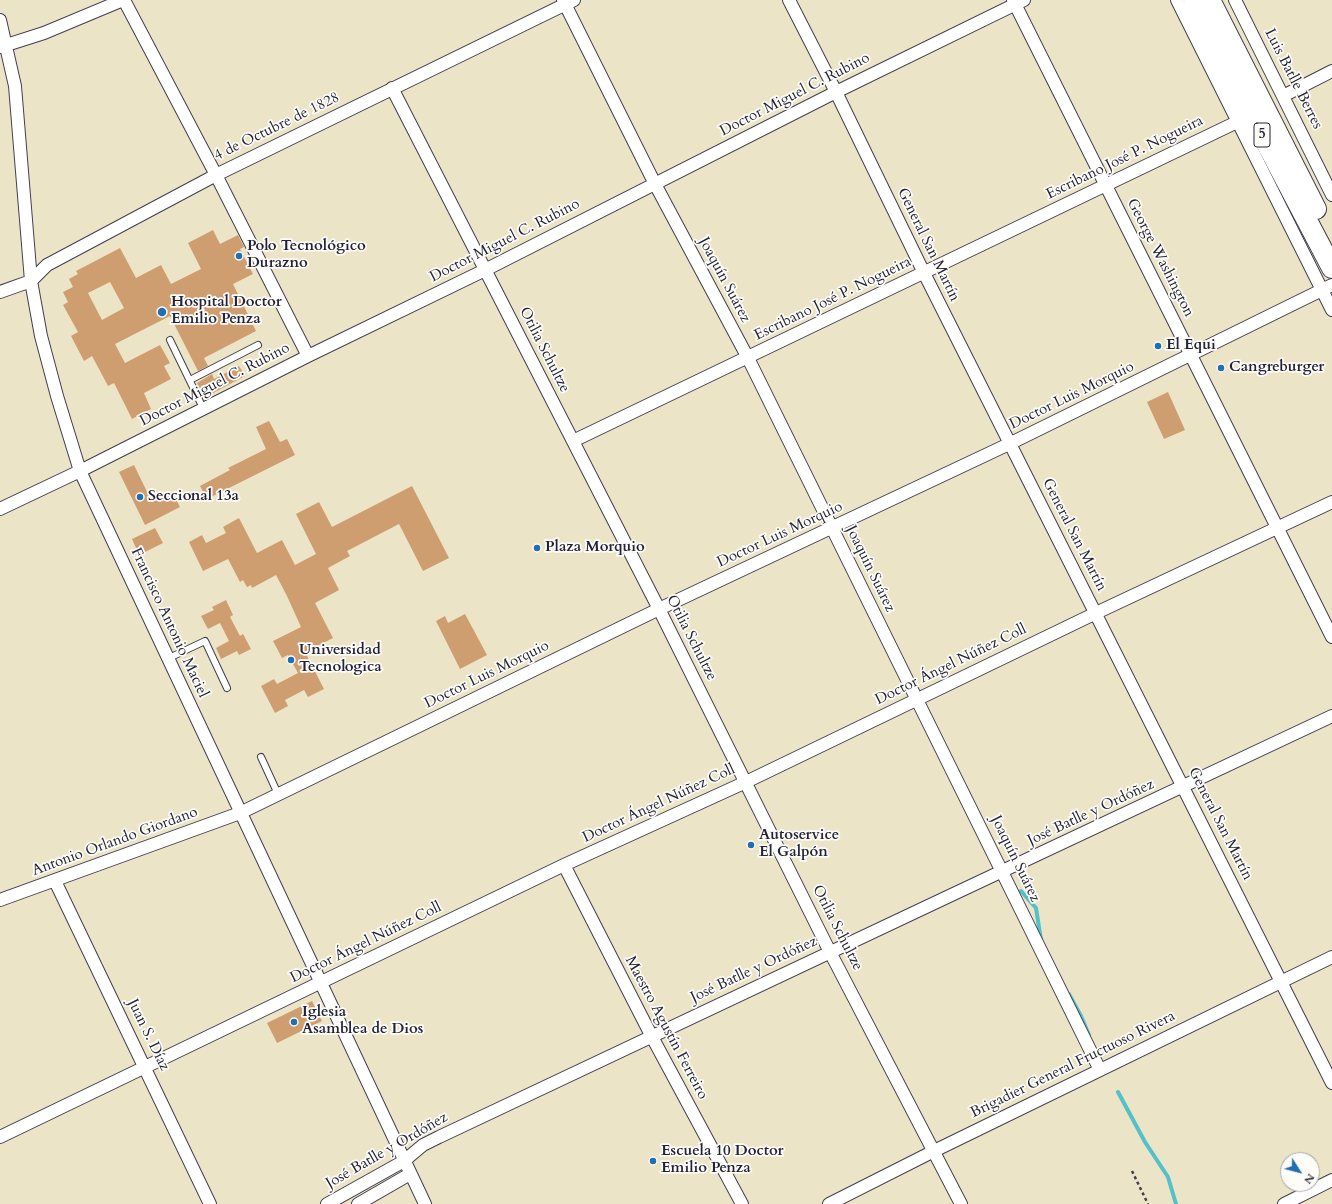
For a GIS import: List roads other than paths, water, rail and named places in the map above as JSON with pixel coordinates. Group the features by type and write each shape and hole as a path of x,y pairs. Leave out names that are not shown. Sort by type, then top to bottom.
{"highway":[{"name":"5","path":"1194,0 1251,114 1332,268"},
{"name":"5","path":"1210,0 1332,239"}],"street":[{"path":"3,46 44,33 124,0 216,175 308,356"},
{"name":"General San Martín","path":"789,0 836,92 924,273 1332,1083"},
{"path":"1177,0 1236,122 1327,287 1332,310"},
{"name":"Luis Batlle Berres","path":"1235,0 1332,195"},
{"name":"4 de Octubre de 1828","path":"0,292 31,281 47,265 216,175 568,1"},
{"name":"Joaquín Suárez","path":"568,1 655,184 748,358 1100,1070"},
{"name":"Doctor Miguel C. Rubino","path":"0,509 204,410 308,356 485,270 1018,1"},
{"name":"George Washington","path":"1018,1 1105,185 1192,355 1332,637"},
{"name":"Francisco Antonio Maciel","path":"0,20 3,46 15,86 31,281 41,336 57,396 80,471 169,658 240,813 322,982 425,1204"},
{"path":"1283,96 1332,71"},
{"name":"Otilia Schultze","path":"392,88 659,609 830,952 961,1204"},
{"name":"Escribano José P. Nogueira","path":"573,441 1236,122"},
{"name":"Doctor Luis Morquio","path":"240,813 659,609 1010,444 1327,287"},
{"name":"Doctor Ángel Núñez Coll","path":"0,1137 146,1068 564,865 746,782 1096,613 1332,502"},
{"name":"José Batlle y Ordóñez","path":"326,1204 404,1161 423,1145 652,1035 1003,872 1332,716"},
{"name":"Antonio Orlando Giordano","path":"0,900 240,813"},
{"name":"Maestro Agustín Ferreiro","path":"564,865 742,1204"},
{"name":"Juan S. Díaz","path":"55,881 210,1204"},
{"name":"Brigadier General Fructuoso Rivera","path":"829,1204 934,1151 1332,957"},
{"name":"José Batlle y Ordóñez","path":"358,1204 410,1174"},
{"path":"1284,1204 1332,1180"}],"lane":[{"path":"170,340 204,410"},
{"path":"190,380 258,345"},
{"path":"169,658 205,641 227,688"},
{"path":"261,757 278,794"}],"waterway":[{"path":"1021,891 1036,908 1041,940"},
{"path":"1069,994 1089,1035"},
{"path":"1118,1092 1145,1142 1168,1177 1176,1204"}],"place":[{"name":"Polo Tecnológico Durazno","path":"239,256"},
{"name":"Hospital Doctor Emilio Penza","path":"162,312"},
{"name":"El Equi","path":"1158,346"},
{"name":"Cangreburger","path":"1221,368"},
{"name":"Seccional 13a","path":"140,497"},
{"name":"Plaza Morquio","path":"537,548"},
{"name":"Universidad Tecnologica","path":"291,660"},
{"name":"Autoservice El Galpón","path":"751,845"},
{"name":"Iglesia Asamblea de Dios","path":"294,1022"},
{"name":"Escuela 10 Doctor Emilio Penza","path":"653,1161"}]}
